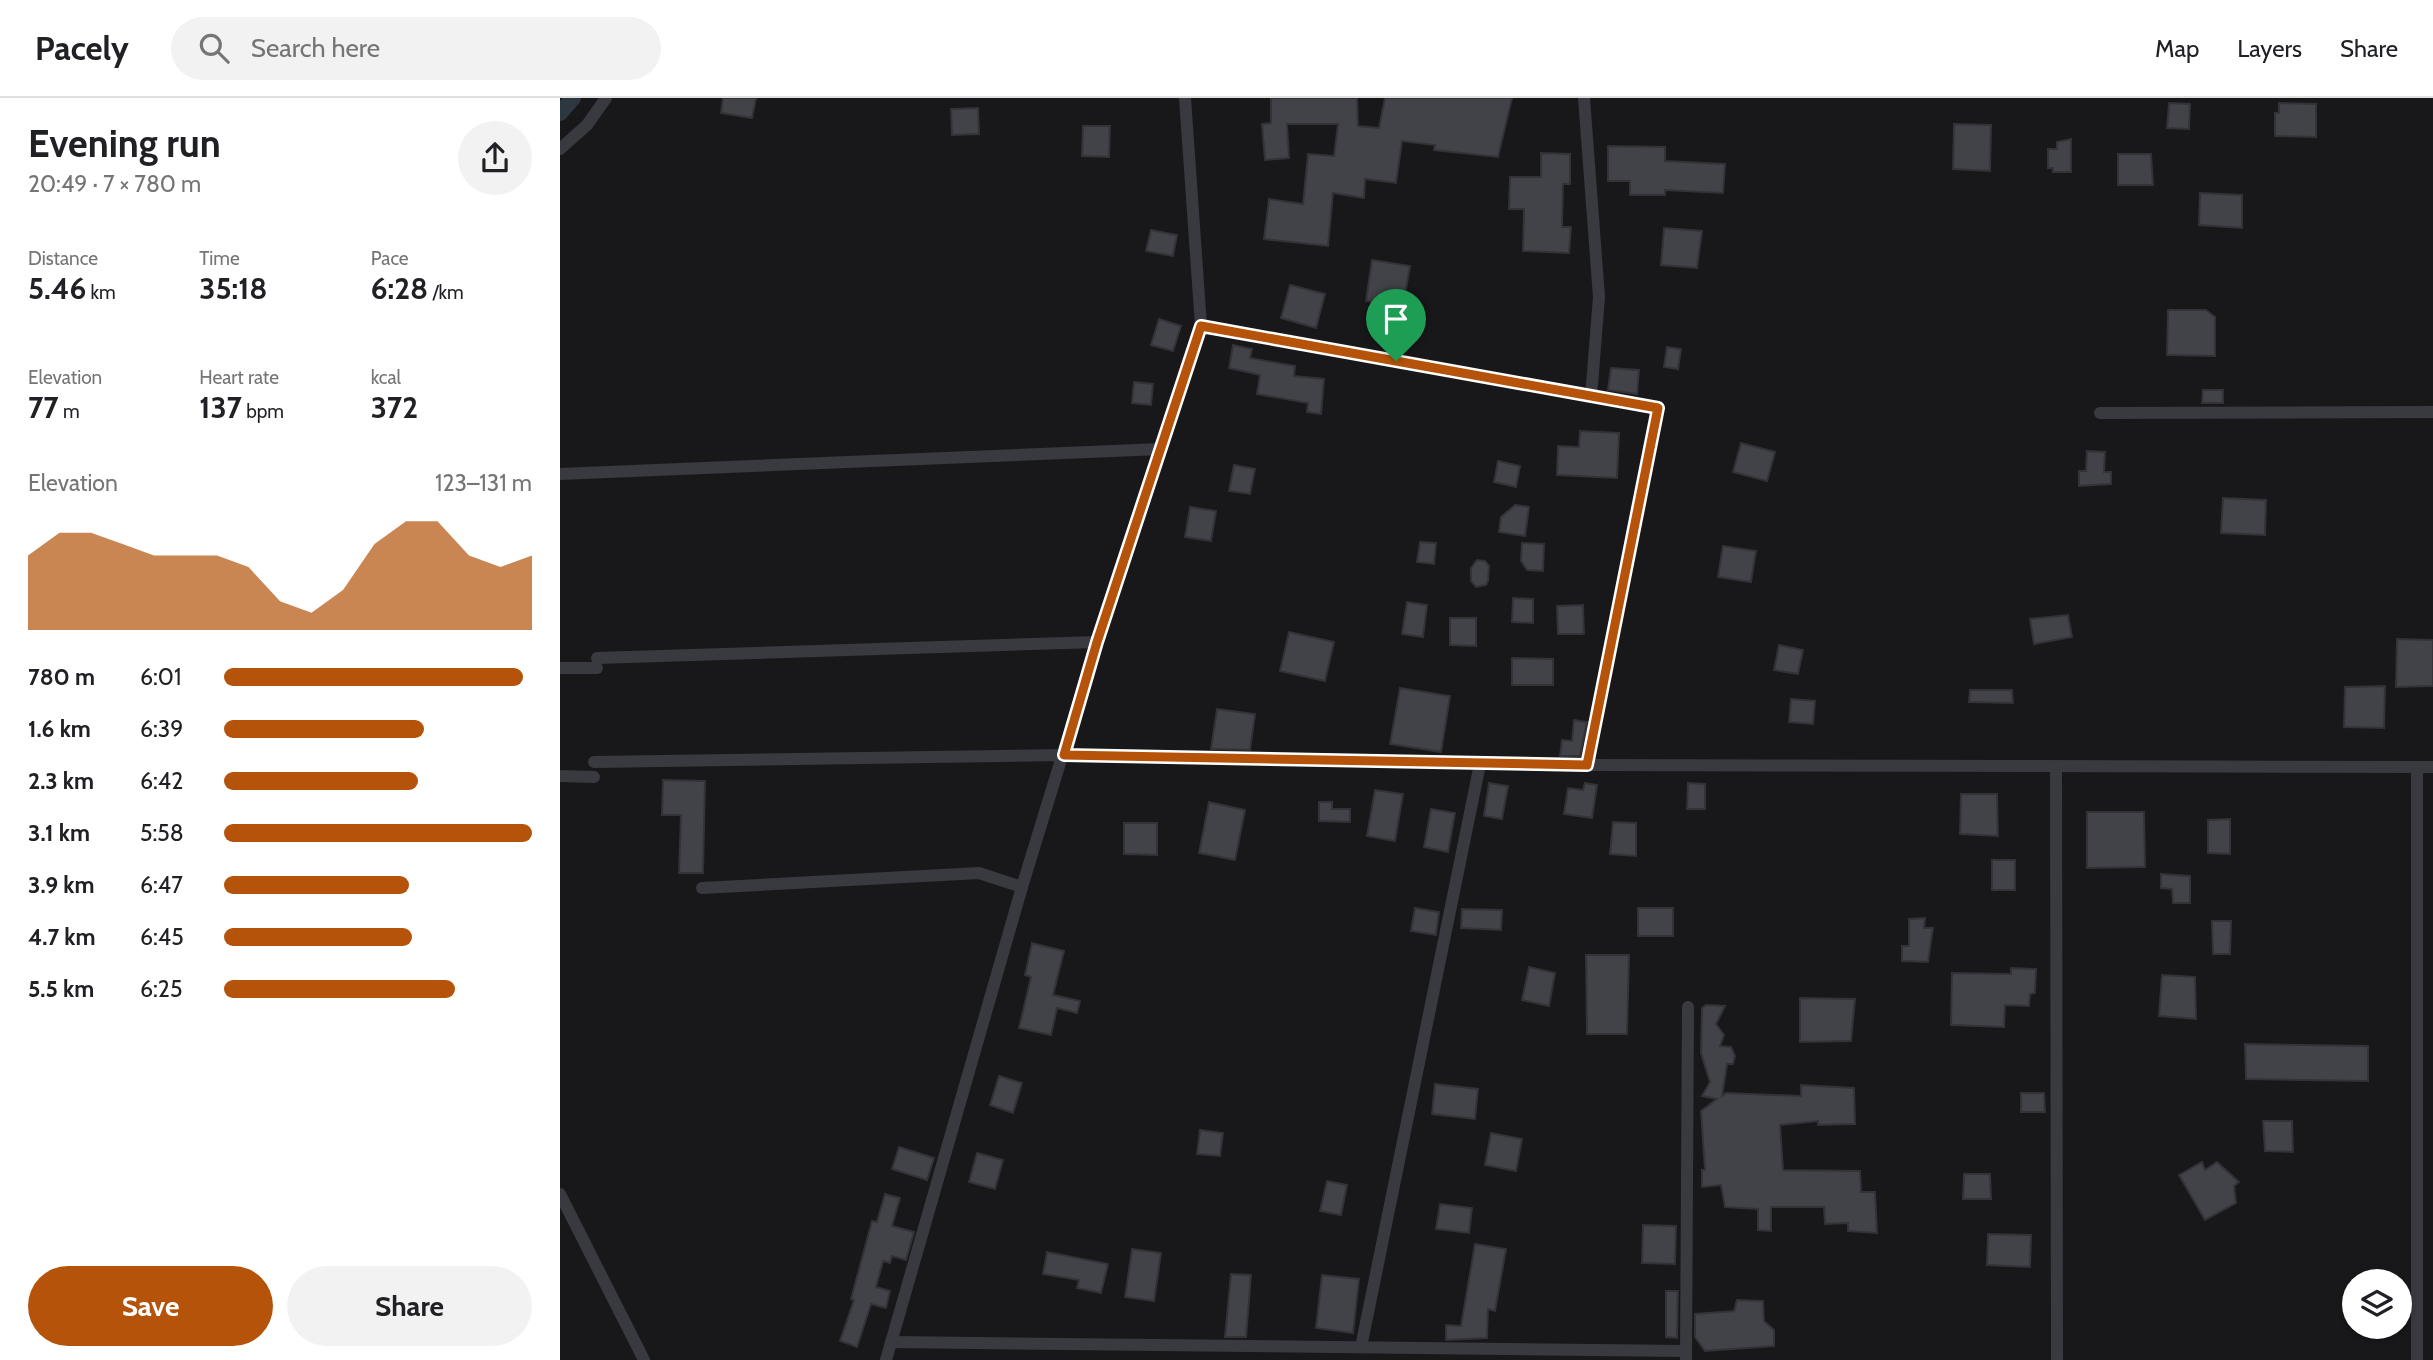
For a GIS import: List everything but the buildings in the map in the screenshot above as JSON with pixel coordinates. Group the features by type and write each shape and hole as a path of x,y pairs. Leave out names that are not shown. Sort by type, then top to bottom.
{"street":[{"path":"560,149 587,125 606,98"},
{"path":"886,1360 1021,887 1097,642 1201,326 1185,98"},
{"path":"1584,98 1599,297 1591,397"},
{"path":"1201,326 1658,408 1587,765"},
{"path":"2100,413 2433,412"},
{"path":"560,474 1161,449"},
{"path":"560,668 597,663 1097,642"},
{"path":"594,762 1064,755 1587,765 2433,767"},
{"path":"1361,1347 1480,764"},
{"path":"2056,766 2057,1360"},
{"path":"2417,767 2417,1360"},
{"path":"560,776 594,776"},
{"path":"702,888 979,873 1021,887"},
{"path":"891,1342 1361,1347 1686,1355 1688,1007"},
{"path":"560,1194 644,1360"}],"waterway":[{"path":"560,113 573,98"}],"route":[{"path":"1201,326 1396,361 1658,408 1587,765 1064,755 1097,642 1201,326"}]}
